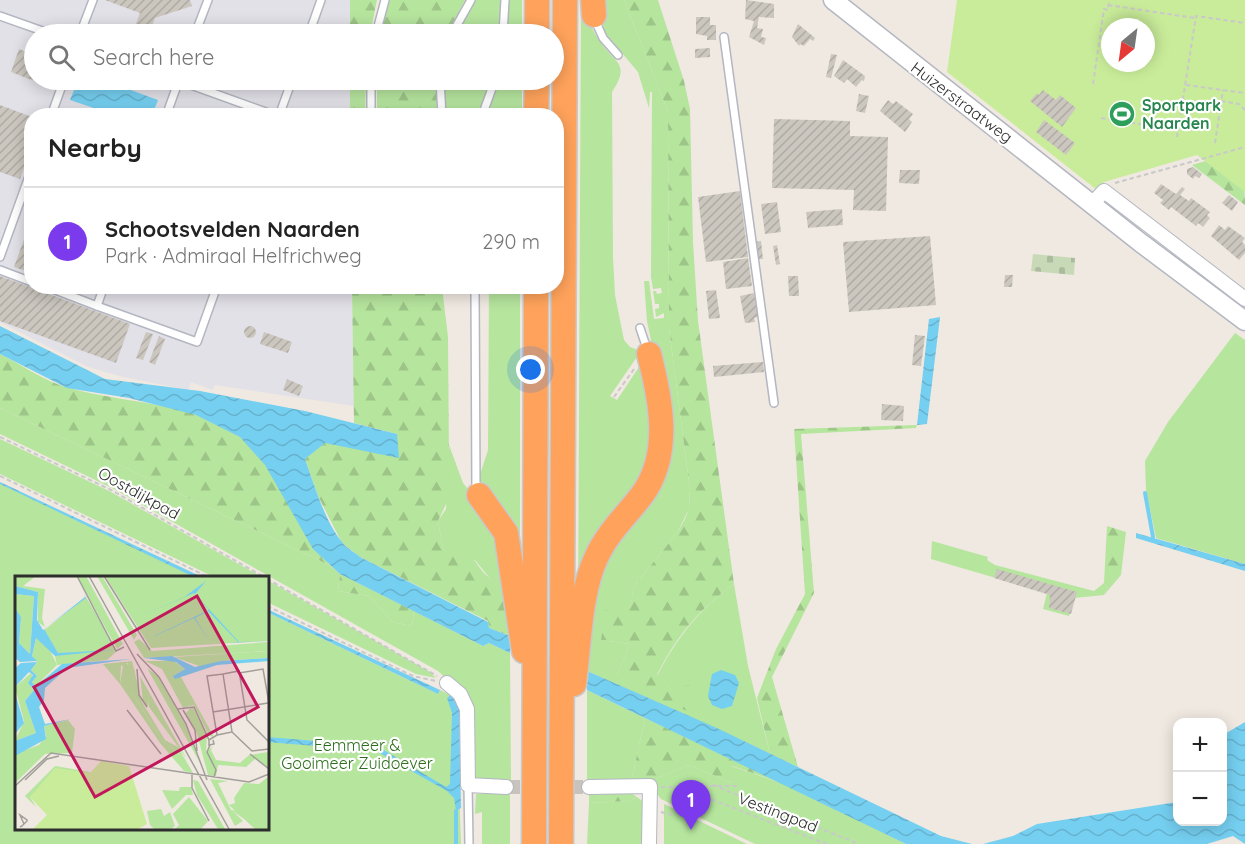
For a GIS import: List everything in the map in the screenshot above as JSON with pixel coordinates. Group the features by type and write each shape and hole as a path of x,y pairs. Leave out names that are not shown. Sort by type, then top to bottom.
{"highway":[{"path":"537,0 537,24"},
{"path":"564,195 565,0"},
{"path":"536,108 537,90"},
{"path":"534,844 536,294"},
{"path":"561,844 563,294"},
{"path":"561,779 592,569 607,538 646,489 661,450 660,410 648,351"},
{"path":"479,495 503,528 508,539 516,613 534,700"}],"street":[{"name":"Huizerstraatweg","path":"832,0 1098,198 1245,299"},
{"name":"Huizerstraatweg","path":"1098,198 1245,321"},
{"path":"447,683 460,694 467,709 468,785 506,787"},
{"path":"589,787 651,786 649,844"}],"lane":[{"path":"84,24 93,0"},
{"path":"199,24 208,0"},
{"path":"313,24 321,0"},
{"path":"379,24 385,0"},
{"path":"458,24 471,0"},
{"path":"503,24 506,0"},
{"path":"594,7 603,38 618,55"},
{"path":"0,16 24,24"},
{"path":"724,37 774,403"},
{"path":"54,108 60,90"},
{"path":"169,108 175,90"},
{"path":"206,90 256,108"},
{"path":"281,108 288,90"},
{"path":"371,90 371,108"},
{"path":"441,90 442,108"},
{"path":"485,108 491,90"},
{"path":"0,257 24,190"},
{"path":"0,270 24,279"},
{"path":"66,294 197,342 214,294"},
{"path":"97,306 101,294"},
{"path":"475,294 475,482 479,495"},
{"path":"640,328 648,351"},
{"path":"468,785 469,844"}],"path":[{"path":"1093,84 1104,9 1108,10 1109,0"},
{"path":"1108,5 1245,23"},
{"path":"1178,137 1196,18"},
{"path":"1185,85 1245,93"},
{"path":"1215,143 1223,90"},
{"path":"1221,101 1239,104 1245,110"},
{"path":"1101,118 1179,130"},
{"path":"1098,198 1110,184 1245,147"},
{"path":"614,396 648,351"},
{"name":"Oostdijkpad","path":"0,437 111,490 262,576"},
{"path":"0,476 206,576"},
{"name":"Oostdijkpad","path":"268,579 447,683"},
{"path":"268,606 413,676 447,683"},
{"path":"713,785 859,844"},
{"name":"Vestingpad","path":"651,786 676,787 827,844"},
{"path":"676,787 737,786"}],"shaded area":[{"path":"0,0 350,0 350,24 24,24 24,90 350,90 350,108 24,108 24,294 352,294 354,406 215,385 212,390 191,382 188,390 123,377 88,367 0,322"}],"green space":[{"path":"350,0 377,0 372,24 350,24"},
{"path":"389,0 465,0 452,24 383,24"},
{"path":"475,0 502,0 500,24 462,24"},
{"path":"509,0 522,0 522,24 507,24"},
{"path":"581,0 596,36 620,68 618,82 612,92 615,295 624,340 630,347 641,351 610,396 617,400 645,358 658,440 578,624"},
{"path":"597,0 624,0 668,112 669,328 690,490 689,509 677,533 634,586 630,609 601,640 630,644 617,674 669,688 657,676 672,649 710,603 734,584 748,666 770,754 587,671 596,575 645,498 659,379 647,321 644,281 649,281 654,319 664,318 664,313 656,317 655,309 659,308 659,304 655,304 653,291 657,294 662,293 661,288 653,289 651,277 652,92 650,92 649,108 638,72 605,33"},
{"path":"624,0 658,0 684,81 690,109 693,242 698,321 734,584 710,603 680,636 657,675 669,688 691,685 697,715 626,685 617,674 630,644 601,640 606,609 630,608 634,586 677,533 685,519 689,509 690,490 669,328 668,112"},
{"name":"Sportpark Naarden","path":"957,0 1245,0 1245,192 1197,155 1104,182 1097,190 947,72"},
{"path":"350,90 366,90 365,108 350,108"},
{"path":"377,90 436,90 437,108 377,108"},
{"path":"444,90 487,90 481,108 445,108"},
{"path":"496,90 522,90 522,108 489,108"},
{"path":"1243,150 1245,205 1192,165"},
{"path":"1033,254 1075,258 1074,275 1031,271"},
{"path":"352,294 443,294 448,337 449,460 447,502 438,521 443,549 454,548 466,551 488,577 509,592 510,636 489,628 488,621 360,557 342,543 318,496 305,459 325,442 397,434 354,423"},
{"path":"489,294 520,294 520,585 478,481 488,450"},
{"path":"1235,333 1245,340 1245,564 1156,538 1146,490 1145,461 1168,422"},
{"path":"0,354 60,385 178,410 199,416 239,436 264,462 306,534 331,566 0,408"},
{"path":"0,408 331,566 340,574 338,591 369,596 393,622 412,626 414,611 483,646 489,643 510,653 511,782 476,780 470,760 469,718 458,695 438,671 114,489 0,434"},
{"path":"917,425 916,428 801,434 814,593 772,677 798,767 770,754 757,698 776,649 805,594 794,429"},
{"path":"0,439 109,491 260,576 212,576 0,474"},
{"path":"449,445 463,483 495,523 509,592 492,581 475,560 443,549 438,521 446,509"},
{"name":"Eemmeer & Gooimeer Zuidoever","path":"0,483 194,576 15,576 15,829 268,829 268,612 438,694 440,690 450,695 447,698 456,704 461,844 0,844"},
{"path":"1107,526 1126,532 1121,575 1104,595 1107,586 1104,583"},
{"path":"932,541 988,557 987,560 995,565 1094,591 1104,583 1107,586 1104,595 1074,598 1069,616 1043,609 1047,593 931,559"},
{"path":"340,574 414,611 412,626 393,622 369,596 338,591"},
{"path":"268,581 430,672 436,678 416,674 268,602"},
{"path":"587,690 645,718 631,782 587,783"},
{"path":"645,718 790,786 732,766 732,783 689,765 648,782 631,782"},
{"path":"689,765 732,783 731,766 790,786 906,844 755,844 661,799 648,782"},
{"path":"510,792 510,844 482,844 482,812 475,814 476,794"},
{"path":"631,793 637,797 630,801 589,803 589,795"},
{"path":"637,797 646,804 645,844 587,844 589,803 630,801"},
{"path":"664,804 747,844 664,844"}],"water":[{"path":"74,90 130,90 158,100 155,108 93,108 70,100"},
{"path":"940,317 927,424 917,425 929,319"},
{"path":"0,326 105,379 200,391 305,411 397,434 399,458 325,443 305,459 330,524 344,544 360,557 488,622 489,628 510,636 510,653 489,643 483,646 340,574 313,549 265,465 240,437 196,415 129,398 67,388 0,354"},
{"path":"0,482 200,576 192,576"},
{"path":"1136,533 1245,564 1245,571 1136,538"},
{"path":"268,609 440,690 438,694 268,612"},
{"path":"721,670 735,675 739,683 732,706 722,709 712,705 708,696 712,674"},
{"path":"587,671 719,729 941,836 972,844 906,844 587,690"},
{"path":"450,695 459,704 461,808 456,811 454,798 447,791 376,751 268,742 268,737 377,746 446,787 450,784 452,713 447,698"},
{"path":"1245,722 1245,844 1233,836 1207,844 983,844 1013,836 1037,824 1173,803 1173,826 1227,826 1227,733"}],"building":[{"path":"105,0 190,0 192,6 155,18 153,24 136,24 140,13"},
{"path":"746,0 774,4 774,18 759,17 757,28 763,29 761,37 766,38 764,45 749,37 754,21 745,19"},
{"path":"696,17 710,17 710,25 716,25 716,40 707,40 707,36 696,34"},
{"path":"798,24 815,38 813,41 810,39 804,46 800,44 799,46 792,37"},
{"path":"710,48 710,57 695,58 695,49"},
{"path":"19,49 24,51 24,77 11,72"},
{"path":"831,54 837,55 831,78 826,77"},
{"path":"843,60 865,76 864,81 862,80 856,87 847,79 844,83 834,76"},
{"path":"1043,90 1056,100 1060,95 1076,108 1062,127 1030,101"},
{"path":"859,94 869,96 865,113 856,111"},
{"path":"888,100 893,104 896,101 913,114 909,119 912,122 905,132 880,111"},
{"path":"0,105 24,114 24,168 20,179 0,172"},
{"path":"774,119 850,121 850,136 888,137 886,211 853,210 854,190 772,188"},
{"path":"1044,120 1075,143 1066,155 1036,132"},
{"path":"1193,167 1202,174 1199,178 1195,176 1193,179 1187,174 1187,169"},
{"path":"900,170 920,170 919,184 899,183"},
{"path":"1161,184 1176,194 1182,187 1185,189 1180,195 1189,201 1191,198 1210,212 1207,215 1210,218 1203,227 1198,223 1196,226 1171,207 1169,210 1160,203 1163,200 1154,193"},
{"path":"740,191 748,257 706,262 698,197"},
{"path":"1229,195 1238,202 1232,211 1222,203"},
{"path":"777,202 781,232 765,234 761,204"},
{"path":"842,209 843,225 808,228 806,212"},
{"path":"1219,225 1225,230 1228,226 1245,238 1242,242 1245,245 1245,253 1239,260 1211,236"},
{"path":"930,236 936,305 849,312 843,242"},
{"path":"24,240 24,270 14,267"},
{"path":"761,241 763,259 757,259 754,242"},
{"path":"777,245 780,264 776,265 773,246"},
{"path":"748,258 752,286 726,289 723,262"},
{"path":"1005,275 1013,275 1012,287 1004,287"},
{"path":"0,276 24,285 24,294 49,294 130,324 116,363 0,321"},
{"path":"788,276 798,276 799,296 789,296"},
{"path":"716,290 720,318 709,319 706,291"},
{"path":"754,293 758,317 754,318 755,322 745,323 740,296"},
{"path":"252,326 256,332 252,338 248,338 244,330"},
{"path":"146,332 153,334 143,360 136,358"},
{"path":"264,332 292,342 288,353 260,344"},
{"path":"915,335 925,336 921,366 912,365"},
{"path":"159,336 165,339 155,365 149,362"},
{"path":"763,362 764,372 714,377 713,366"},
{"path":"287,379 303,386 299,396 283,390"},
{"path":"882,404 904,406 903,421 881,420"},
{"path":"997,569 1077,592 1071,614 1049,608 1050,595 994,578"}],"waterway":[{"path":"1145,493 1153,537"},
{"path":"456,811 456,844"}],"tunnel":[{"path":"506,787 589,787"}],"place":[{"name":"Sportpark Naarden","path":"1122,114"},
{"name":"Schootsvelden Naarden","path":"691,830"}]}
